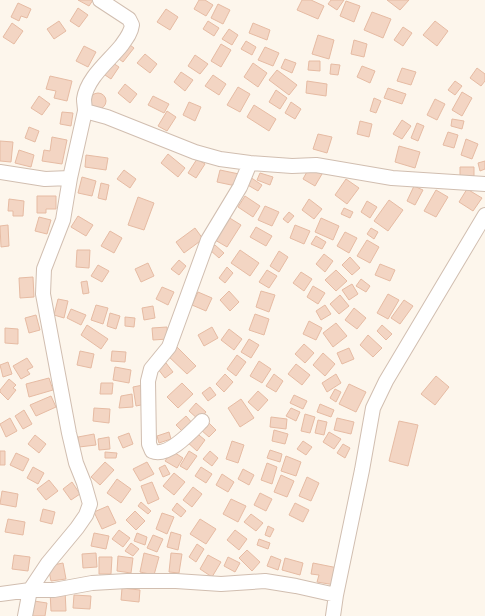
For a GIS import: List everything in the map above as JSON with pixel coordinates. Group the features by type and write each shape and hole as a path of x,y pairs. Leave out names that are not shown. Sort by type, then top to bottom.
{"street":[{"path":"25,616 30,590 48,563 77,528 86,514 90,504 76,463 69,433 43,294 44,269 63,220 70,178 85,111 84,98 88,88 98,72 128,37 132,30 132,25 129,19 100,0"},
{"path":"85,111 107,117 195,152 220,159 292,166 316,165 392,178 485,184"},
{"path":"202,421 183,440 165,451 156,453 152,451 149,444 148,381 151,370 169,347 208,240 240,187 250,163"},
{"path":"0,172 45,179 70,178"},
{"path":"333,616 373,408 386,381 485,215"},
{"path":"0,594 30,590 54,590 92,583 127,581 176,581 221,584 265,581 336,595"}],"building":[{"path":"78,0 93,0 89,6"},
{"path":"199,0 205,0 213,5 206,16 194,9"},
{"path":"302,0 311,0 324,6 318,19 297,10"},
{"path":"331,0 344,0 337,10 328,4"},
{"path":"387,0 409,0 400,10"},
{"path":"346,1 360,6 354,22 340,16"},
{"path":"18,3 31,9 27,18 21,16 19,21 11,17"},
{"path":"218,4 230,10 223,24 211,18"},
{"path":"78,8 88,15 79,27 70,21"},
{"path":"166,9 178,17 170,30 157,22"},
{"path":"372,12 391,19 383,38 364,30"},
{"path":"59,21 66,31 54,39 47,29"},
{"path":"208,21 219,28 214,36 203,29"},
{"path":"435,21 448,31 437,46 423,35"},
{"path":"12,23 23,31 14,44 3,37"},
{"path":"253,23 270,30 267,40 249,33"},
{"path":"403,27 412,33 403,46 394,40"},
{"path":"229,29 238,35 232,45 222,39"},
{"path":"318,35 334,40 329,59 312,54"},
{"path":"354,40 367,44 364,57 351,54"},
{"path":"246,41 256,47 252,55 241,49"},
{"path":"126,42 134,48 123,62 115,56"},
{"path":"221,44 231,50 221,67 211,61"},
{"path":"84,46 96,52 88,67 76,61"},
{"path":"265,47 279,53 273,66 258,60"},
{"path":"145,54 157,64 150,73 137,63"},
{"path":"195,55 208,64 200,74 188,66"},
{"path":"285,59 296,63 292,73 281,68"},
{"path":"110,61 119,67 111,79 102,73"},
{"path":"309,61 320,61 320,71 308,70"},
{"path":"253,63 267,73 258,87 244,77"},
{"path":"331,64 340,65 338,75 330,74"},
{"path":"362,66 375,71 370,83 357,77"},
{"path":"402,68 416,72 411,85 397,81"},
{"path":"477,68 485,74 485,81 481,86 470,78"},
{"path":"277,70 297,85 289,95 269,80"},
{"path":"181,72 193,80 185,91 174,82"},
{"path":"213,75 226,84 219,95 205,86"},
{"path":"50,76 72,81 67,101 54,98 56,91 46,89"},
{"path":"307,81 327,84 326,96 306,93"},
{"path":"455,81 462,86 455,95 448,90"},
{"path":"125,84 137,94 130,103 118,93"},
{"path":"238,87 250,94 240,112 227,105"},
{"path":"388,88 406,94 402,104 384,98"},
{"path":"276,90 287,98 280,109 269,102"},
{"path":"462,92 472,98 462,116 452,110"},
{"path":"98,93 105,98 106,101 101,108 98,109 91,104 90,101 95,94"},
{"path":"39,96 50,104 42,115 31,108"},
{"path":"153,96 169,104 164,113 148,105"},
{"path":"374,98 381,101 376,113 370,111"},
{"path":"435,99 445,104 437,120 427,115"},
{"path":"189,102 201,107 195,121 183,115"},
{"path":"291,102 301,109 295,119 285,113"},
{"path":"254,105 276,119 269,131 247,117"},
{"path":"167,111 176,117 167,131 158,126"},
{"path":"62,112 73,113 71,126 60,124"},
{"path":"452,119 464,121 462,129 451,126"},
{"path":"402,120 411,126 402,139 393,134"},
{"path":"360,121 372,124 369,137 357,134"},
{"path":"417,123 424,126 418,141 411,138"},
{"path":"29,127 39,131 35,142 25,138"},
{"path":"448,132 458,135 454,148 443,145"},
{"path":"318,134 332,137 327,153 313,149"},
{"path":"52,137 67,140 62,164 42,161 44,150 50,151"},
{"path":"466,139 478,144 472,159 461,155"},
{"path":"0,141 13,142 11,162 0,161"},
{"path":"399,146 420,152 415,168 395,162"},
{"path":"19,150 34,155 31,167 15,163"},
{"path":"168,154 185,168 178,177 161,163"},
{"path":"86,155 108,158 106,170 85,167"},
{"path":"197,159 205,164 196,178 188,173"},
{"path":"485,161 485,169 480,171 478,163"},
{"path":"460,167 474,167 474,176 460,176"},
{"path":"309,168 322,174 315,186 303,179"},
{"path":"124,170 136,179 130,188 117,179"},
{"path":"220,170 239,174 236,186 217,182"},
{"path":"260,173 273,177 270,185 257,180"},
{"path":"82,177 96,181 92,196 78,193"},
{"path":"250,177 262,185 258,191 246,184"},
{"path":"346,179 359,188 347,204 335,195"},
{"path":"101,183 109,185 106,200 98,198"},
{"path":"414,186 423,190 415,205 407,201"},
{"path":"467,189 482,198 473,211 459,202"},
{"path":"436,190 448,197 436,217 424,211"},
{"path":"37,196 56,196 56,209 46,209 46,213 37,213"},
{"path":"245,196 260,206 253,217 238,207"},
{"path":"138,197 154,203 144,230 128,225"},
{"path":"9,199 24,201 23,216 13,216 13,211 8,211"},
{"path":"309,199 322,209 314,219 302,210"},
{"path":"389,200 403,210 388,231 374,221"},
{"path":"367,201 377,207 370,218 361,212"},
{"path":"265,206 279,212 272,226 258,220"},
{"path":"344,208 353,212 350,218 341,214"},
{"path":"289,212 294,216 288,223 283,219"},
{"path":"78,216 93,225 86,236 71,227"},
{"path":"39,217 51,220 47,234 35,231"},
{"path":"228,217 241,225 227,247 215,240"},
{"path":"321,218 339,226 333,240 315,232"},
{"path":"8,225 9,246 1,247 0,226"},
{"path":"295,225 310,231 304,244 290,238"},
{"path":"256,227 272,236 266,246 250,237"},
{"path":"195,228 203,239 184,253 176,242"},
{"path":"371,228 378,232 374,239 367,234"},
{"path":"110,231 122,238 114,253 101,246"},
{"path":"345,232 357,238 349,253 337,246"},
{"path":"316,236 326,242 322,249 311,244"},
{"path":"367,240 379,247 370,263 357,256"},
{"path":"215,245 224,253 219,258 210,250"},
{"path":"77,250 90,250 89,268 76,267"},
{"path":"240,250 259,263 250,276 231,263"},
{"path":"279,251 288,257 279,272 270,266"},
{"path":"324,254 333,261 325,272 316,264"},
{"path":"350,257 360,268 352,275 342,265"},
{"path":"179,260 186,266 179,275 171,269"},
{"path":"148,263 154,276 141,282 135,269"},
{"path":"380,264 395,270 390,281 375,275"},
{"path":"98,265 109,271 102,282 91,276"},
{"path":"227,267 233,273 225,283 219,278"},
{"path":"267,270 277,276 269,288 259,282"},
{"path":"336,270 347,281 336,291 325,280"},
{"path":"301,272 312,279 304,291 293,283"},
{"path":"33,277 34,297 20,298 19,278"},
{"path":"361,279 370,286 366,292 356,286"},
{"path":"87,281 89,293 83,294 81,282"},
{"path":"352,284 358,294 349,300 342,290"},
{"path":"313,286 325,293 318,304 307,297"},
{"path":"162,287 174,292 168,305 156,299"},
{"path":"229,291 239,302 230,311 220,300"},
{"path":"261,291 275,295 269,312 256,307"},
{"path":"198,292 212,298 206,311 192,305"},
{"path":"388,294 399,300 388,319 377,313"},
{"path":"340,295 349,306 339,314 330,304"},
{"path":"58,299 68,301 64,318 54,315"},
{"path":"404,300 413,306 400,324 391,318"},
{"path":"96,305 108,308 103,324 91,320"},
{"path":"325,305 331,314 321,320 316,311"},
{"path":"153,306 155,318 144,320 142,308"},
{"path":"354,308 366,318 357,329 345,320"},
{"path":"71,309 86,315 81,325 67,318"},
{"path":"110,313 120,316 116,329 107,326"},
{"path":"255,314 269,319 264,335 249,330"},
{"path":"36,315 40,330 29,333 25,318"},
{"path":"125,317 135,318 134,327 125,326"},
{"path":"309,321 322,328 316,340 303,334"},
{"path":"336,323 347,336 333,347 323,333"},
{"path":"87,325 108,339 101,349 81,335"},
{"path":"382,325 392,334 386,340 377,331"},
{"path":"167,327 168,339 153,340 152,328"},
{"path":"212,327 218,338 204,346 198,335"},
{"path":"5,328 18,329 18,344 5,343"},
{"path":"229,329 242,339 234,350 221,340"},
{"path":"368,335 382,348 373,357 360,345"},
{"path":"249,339 259,345 251,358 241,352"},
{"path":"304,344 314,353 305,363 295,354"},
{"path":"176,346 196,366 187,374 167,355"},
{"path":"349,348 354,359 342,364 337,353"},
{"path":"80,351 94,354 91,368 77,365"},
{"path":"112,351 126,352 125,362 111,361"},
{"path":"323,353 335,364 325,376 313,365"},
{"path":"237,355 246,362 236,376 227,369"},
{"path":"27,358 33,367 27,370 30,374 21,379 13,366"},
{"path":"259,361 271,369 262,383 250,376"},
{"path":"8,362 12,374 3,377 0,365"},
{"path":"166,363 173,372 165,378 158,369"},
{"path":"296,364 310,375 302,385 288,374"},
{"path":"115,367 131,370 129,383 113,380"},
{"path":"225,374 233,382 224,392 216,384"},
{"path":"274,374 283,381 276,392 266,386"},
{"path":"336,374 341,383 327,392 322,383"},
{"path":"436,376 449,387 435,405 421,394"},
{"path":"49,378 53,390 29,397 26,384"},
{"path":"9,379 16,385 13,388 16,390 8,400 0,392 0,390"},
{"path":"101,383 113,383 112,394 100,394"},
{"path":"182,383 193,394 178,408 167,397"},
{"path":"349,384 366,392 356,412 339,404"},
{"path":"143,385 146,404 136,406 133,387"},
{"path":"210,387 216,395 208,401 202,393"},
{"path":"335,389 341,392 336,402 330,398"},
{"path":"258,391 268,400 258,411 248,402"},
{"path":"132,394 133,407 119,408 121,396"},
{"path":"294,395 307,401 303,409 290,403"},
{"path":"51,396 56,407 36,416 30,405"},
{"path":"241,399 254,418 240,427 228,408"},
{"path":"196,403 206,412 199,420 189,411"},
{"path":"320,404 334,410 331,417 317,412"},
{"path":"94,408 110,409 109,423 93,421"},
{"path":"291,408 300,412 296,421 286,416"},
{"path":"24,410 32,424 23,429 15,416"},
{"path":"305,414 315,417 310,433 301,431"},
{"path":"186,416 193,424 183,432 176,425"},
{"path":"271,417 287,419 286,429 270,427"},
{"path":"10,418 17,431 6,437 0,424"},
{"path":"337,418 354,422 351,434 334,430"},
{"path":"318,420 327,422 324,435 315,433"},
{"path":"399,421 418,425 408,466 389,461"},
{"path":"209,423 216,430 209,437 201,430"},
{"path":"274,430 288,434 285,444 272,441"},
{"path":"194,431 205,440 197,451 186,441"},
{"path":"169,432 171,439 159,443 157,436"},
{"path":"329,432 341,439 334,449 323,442"},
{"path":"129,433 133,444 123,448 118,437"},
{"path":"94,434 96,445 79,447 78,437"},
{"path":"35,435 46,444 39,453 28,444"},
{"path":"109,437 110,449 99,450 98,439"},
{"path":"232,441 244,445 238,463 226,459"},
{"path":"303,441 312,447 306,455 297,449"},
{"path":"343,444 350,448 345,458 337,453"},
{"path":"270,450 282,454 280,462 267,458"},
{"path":"0,451 5,451 5,465 0,465"},
{"path":"172,451 183,458 177,468 165,461"},
{"path":"189,451 197,456 187,470 180,466"},
{"path":"210,451 218,458 212,466 203,459"},
{"path":"105,452 117,453 116,458 105,458"},
{"path":"16,453 29,459 23,471 10,465"},
{"path":"286,456 301,462 296,476 281,471"},
{"path":"105,462 114,470 100,485 91,477"},
{"path":"147,462 154,474 140,481 133,469"},
{"path":"267,463 277,467 272,484 261,480"},
{"path":"165,465 170,474 163,477 159,468"},
{"path":"33,467 44,473 38,484 27,478"},
{"path":"201,467 212,474 206,483 195,476"},
{"path":"243,469 254,475 249,485 238,479"},
{"path":"174,473 185,482 174,495 163,486"},
{"path":"222,474 234,482 228,492 216,485"},
{"path":"281,475 294,481 287,497 274,492"},
{"path":"307,477 319,483 311,501 299,496"},
{"path":"117,479 131,489 121,503 107,493"},
{"path":"49,480 58,491 46,500 37,489"},
{"path":"72,482 80,494 71,500 63,489"},
{"path":"152,482 159,499 148,504 141,486"},
{"path":"193,487 202,494 192,507 183,500"},
{"path":"2,491 18,494 16,507 0,504"},
{"path":"260,493 272,499 266,511 254,505"},
{"path":"231,499 246,506 238,522 223,514"},
{"path":"141,502 151,511 148,514 138,506"},
{"path":"177,503 186,511 181,517 172,510"},
{"path":"295,503 309,510 303,522 289,515"},
{"path":"108,506 116,523 102,529 94,512"},
{"path":"43,509 55,512 52,524 40,521"},
{"path":"135,511 145,521 136,530 126,520"},
{"path":"162,513 174,517 167,534 156,529"},
{"path":"251,514 263,523 256,531 244,522"},
{"path":"8,519 25,522 23,535 5,532"},
{"path":"200,519 216,529 206,544 190,534"},
{"path":"268,526 274,529 270,537 265,535"},
{"path":"119,530 130,538 123,547 112,539"},
{"path":"235,530 247,539 239,550 227,540"},
{"path":"171,532 181,535 178,550 167,547"},
{"path":"94,533 109,536 106,549 91,546"},
{"path":"137,533 147,537 145,545 134,541"},
{"path":"153,535 163,539 157,552 147,548"},
{"path":"259,539 270,543 268,549 257,545"},
{"path":"131,543 139,549 133,556 125,551"},
{"path":"197,544 204,549 196,562 189,557"},
{"path":"247,550 260,562 252,571 239,558"},
{"path":"96,553 97,567 83,568 82,554"},
{"path":"144,553 159,557 154,575 140,572"},
{"path":"171,553 182,554 179,573 169,572"},
{"path":"14,555 30,557 28,571 12,569"},
{"path":"208,555 221,562 212,577 200,569"},
{"path":"118,556 133,558 131,573 117,571"},
{"path":"271,556 281,560 278,570 267,566"},
{"path":"99,557 112,557 111,574 99,574"},
{"path":"228,557 240,563 235,572 224,566"},
{"path":"285,558 303,563 300,575 282,570"},
{"path":"63,563 66,579 51,581 48,566"},
{"path":"313,563 338,568 335,585 317,582 319,575 311,574"},
{"path":"122,588 140,590 139,602 121,600"},
{"path":"65,590 66,611 51,611 50,591"},
{"path":"74,595 91,596 90,609 73,608"},
{"path":"34,601 47,603 45,616 32,616"}]}
